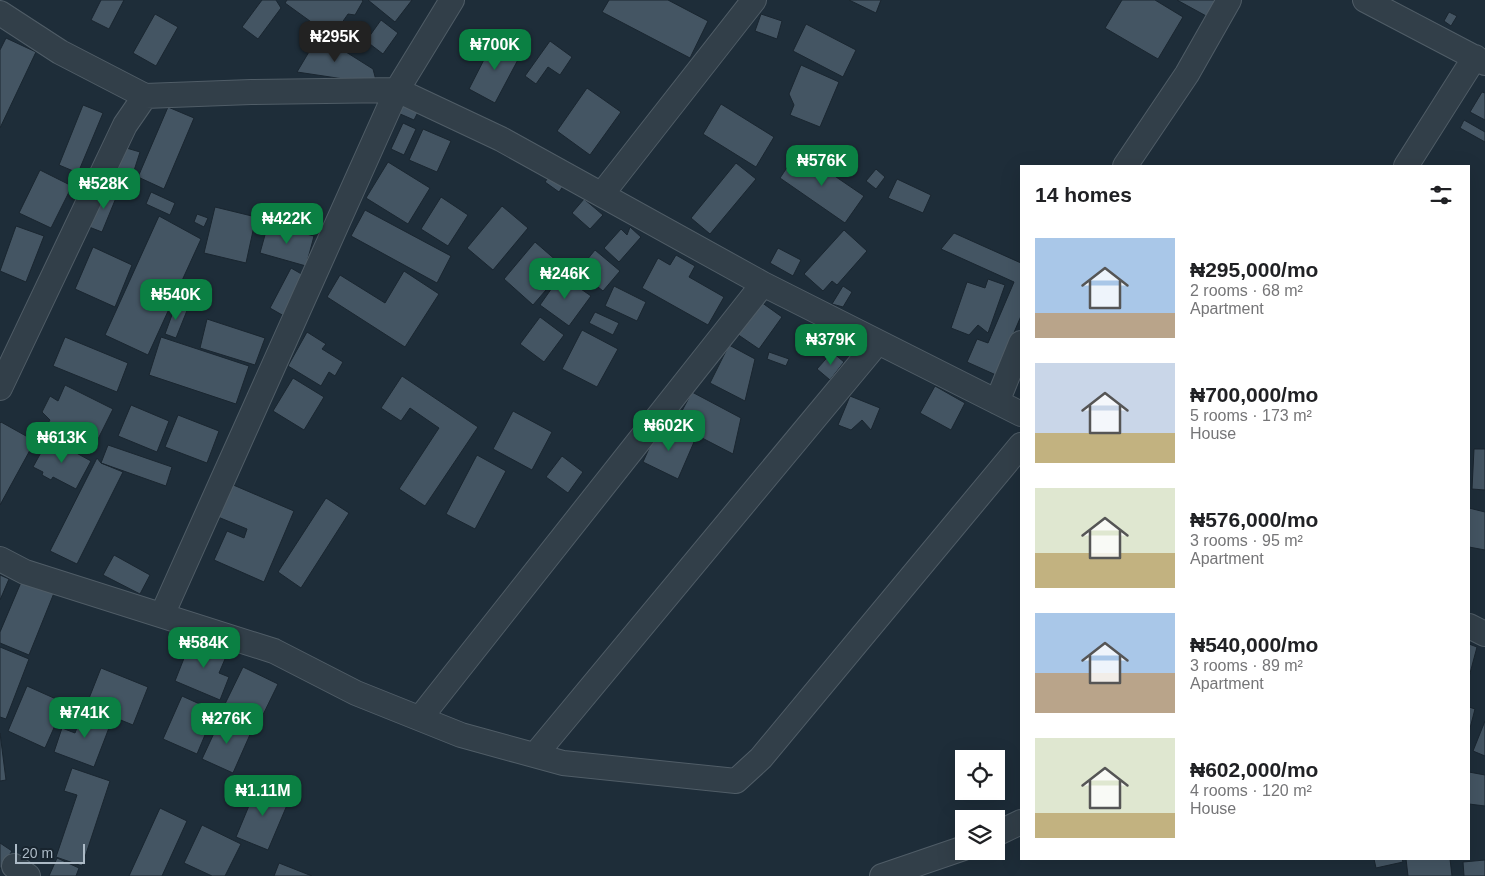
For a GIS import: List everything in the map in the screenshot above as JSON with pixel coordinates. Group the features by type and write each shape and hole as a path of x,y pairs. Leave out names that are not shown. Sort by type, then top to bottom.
{"street":[{"path":"162,615 397,90 452,0"},
{"path":"602,194 754,0"},
{"path":"1126,165 1187,74 1230,0"},
{"path":"1365,0 1480,60 1407,165"},
{"path":"0,13 60,52 145,96 397,90 501,139 763,284 1020,414"},
{"path":"0,388 125,125 145,96"},
{"path":"420,718 763,284"},
{"path":"535,755 878,342"},
{"path":"997,402 1020,345"},
{"path":"0,559 26,572 274,650 356,693 461,735 563,763 736,781 761,758 1020,446"},
{"path":"1470,626 1485,634"},
{"path":"1005,830 1020,822"},
{"path":"882,876 955,851"}],"building":[{"path":"101,0 124,0 109,29 91,20"},
{"path":"262,0 276,0 281,8 258,39 242,27"},
{"path":"287,0 363,1 355,15 348,14 332,37 285,3"},
{"path":"368,0 412,0 395,22"},
{"path":"609,0 668,0 708,21 690,58 602,12"},
{"path":"849,0 881,0 876,13"},
{"path":"1122,0 1155,0 1183,17 1158,59 1105,28"},
{"path":"1177,0 1218,0 1208,17"},
{"path":"1449,12 1457,16 1451,26 1444,21"},
{"path":"155,14 178,27 156,66 133,53"},
{"path":"761,14 782,21 777,39 755,31"},
{"path":"381,20 398,33 383,54 366,41"},
{"path":"806,24 856,50 843,77 793,51"},
{"path":"319,35 373,69 377,84 297,72"},
{"path":"6,38 36,52 0,128 0,50"},
{"path":"494,40 521,54 495,103 469,89"},
{"path":"550,41 572,57 560,75 548,67 536,84 525,76"},
{"path":"801,65 839,82 820,127 790,115 794,105 789,94"},
{"path":"587,88 621,112 590,155 557,131"},
{"path":"1482,92 1485,93 1485,120 1470,112"},
{"path":"402,103 419,110 414,120 398,113"},
{"path":"721,104 774,137 756,167 703,134"},
{"path":"83,105 103,113 78,173 59,165"},
{"path":"168,107 194,118 164,189 138,177"},
{"path":"1464,120 1485,132 1485,142 1460,128"},
{"path":"403,123 416,129 404,155 391,149"},
{"path":"423,129 451,141 437,172 409,160"},
{"path":"123,147 140,152 131,180 114,175"},
{"path":"798,151 864,196 845,223 780,178"},
{"path":"388,162 430,188 408,224 366,198"},
{"path":"736,163 756,179 710,234 691,218"},
{"path":"876,169 885,177 876,189 866,181"},
{"path":"40,170 72,186 51,228 19,213"},
{"path":"552,172 566,182 559,192 545,182"},
{"path":"897,179 931,195 923,213 888,198"},
{"path":"105,188 118,193 102,232 89,227"},
{"path":"151,192 175,203 170,215 146,204"},
{"path":"441,197 468,215 448,246 421,229"},
{"path":"584,199 603,215 590,229 572,213"},
{"path":"502,206 528,228 493,270 467,248"},
{"path":"215,207 256,217 246,263 204,253"},
{"path":"365,210 451,256 437,283 351,236"},
{"path":"197,214 208,218 204,227 194,222"},
{"path":"159,216 201,239 148,355 105,335"},
{"path":"268,224 314,236 306,266 260,253"},
{"path":"16,226 44,236 26,282 0,271"},
{"path":"630,227 641,237 619,262 604,248 621,229 627,235"},
{"path":"844,230 867,251 837,285 832,281 823,291 804,274"},
{"path":"954,233 1020,263 1020,318 996,375 967,362 977,339 988,343 1014,282 941,249"},
{"path":"535,242 565,268 533,305 504,279"},
{"path":"93,247 132,265 115,307 75,289"},
{"path":"778,248 801,260 793,276 770,263"},
{"path":"595,250 620,271 603,291 578,271"},
{"path":"676,255 695,266 689,277 724,297 708,325 642,288 658,258 670,265"},
{"path":"291,268 305,276 284,316 270,308"},
{"path":"404,271 439,294 405,347 327,297 340,275 385,303"},
{"path":"561,275 591,296 569,326 540,305"},
{"path":"988,279 1005,285 988,333 978,325 969,335 951,328 967,282 985,288"},
{"path":"614,286 646,302 637,321 605,306"},
{"path":"843,286 852,292 843,307 832,304"},
{"path":"761,302 782,317 759,349 737,334"},
{"path":"176,304 188,308 176,338 165,334"},
{"path":"595,312 619,323 613,335 589,323"},
{"path":"540,317 564,335 544,362 520,344"},
{"path":"207,319 265,338 255,365 200,348"},
{"path":"582,330 618,349 597,387 562,369"},
{"path":"307,332 326,344 322,349 343,362 335,376 329,372 321,386 288,366"},
{"path":"65,337 128,363 117,392 53,366"},
{"path":"161,337 249,366 236,404 149,375"},
{"path":"729,345 755,359 745,401 710,383"},
{"path":"769,352 789,359 786,366 767,359"},
{"path":"832,352 844,362 830,380 817,369"},
{"path":"402,376 478,427 425,506 399,489 439,428 410,408 401,421 381,408"},
{"path":"293,378 324,397 304,430 273,411"},
{"path":"65,385 113,409 90,455 43,432 50,420 42,412 50,396 58,401"},
{"path":"935,386 965,403 951,430 920,413"},
{"path":"692,392 741,418 733,454 675,424"},
{"path":"850,396 880,408 871,430 862,420 851,430 838,425"},
{"path":"131,405 169,421 157,452 118,436"},
{"path":"513,411 552,432 532,470 493,449"},
{"path":"178,415 219,431 207,463 165,447"},
{"path":"0,423 35,441 0,505"},
{"path":"659,426 694,442 678,479 643,462"},
{"path":"49,438 91,461 76,489 53,477 51,480 42,475 43,472 33,467"},
{"path":"108,445 172,467 166,486 101,463"},
{"path":"1474,449 1485,449 1485,490 1472,489"},
{"path":"477,455 506,471 475,529 446,514"},
{"path":"562,456 583,472 568,493 546,477"},
{"path":"97,458 101,463 123,472 77,564 50,551"},
{"path":"231,484 294,511 264,582 214,560 227,531 244,538 247,529 218,517"},
{"path":"326,498 349,513 301,588 278,572"},
{"path":"1470,508 1485,512 1485,550 1470,547"},
{"path":"114,555 150,575 140,594 103,575"},
{"path":"0,575 9,579 0,600"},
{"path":"22,580 54,593 29,655 0,643 0,632"},
{"path":"192,638 228,652 219,673 229,677 220,700 175,681"},
{"path":"1470,644 1477,647 1470,673"},
{"path":"0,647 29,659 6,719 0,717"},
{"path":"243,667 278,684 259,723 224,706"},
{"path":"101,668 148,687 133,725 86,706"},
{"path":"27,686 65,703 45,748 8,731"},
{"path":"182,696 215,711 197,754 163,739"},
{"path":"1470,707 1475,709 1470,728"},
{"path":"84,709 112,720 94,767 54,752 62,728 75,733"},
{"path":"222,716 252,730 233,773 202,759"},
{"path":"1485,721 1485,756 1473,751"},
{"path":"0,733 6,780 0,781"},
{"path":"72,768 110,781 82,866 56,857 77,795 64,791"},
{"path":"1470,772 1485,775 1485,806 1470,804"},
{"path":"258,784 290,798 268,850 236,837"},
{"path":"160,808 187,821 162,876 129,876"},
{"path":"202,825 241,844 225,876 212,876 184,863"},
{"path":"0,843 12,851 0,869"},
{"path":"57,858 79,868 76,876 49,876"},
{"path":"1374,860 1402,860 1403,862 1376,868"},
{"path":"1406,860 1450,860 1452,876 1408,876"},
{"path":"1485,860 1485,876 1464,876 1463,862"},
{"path":"279,863 312,876 274,876"}]}
